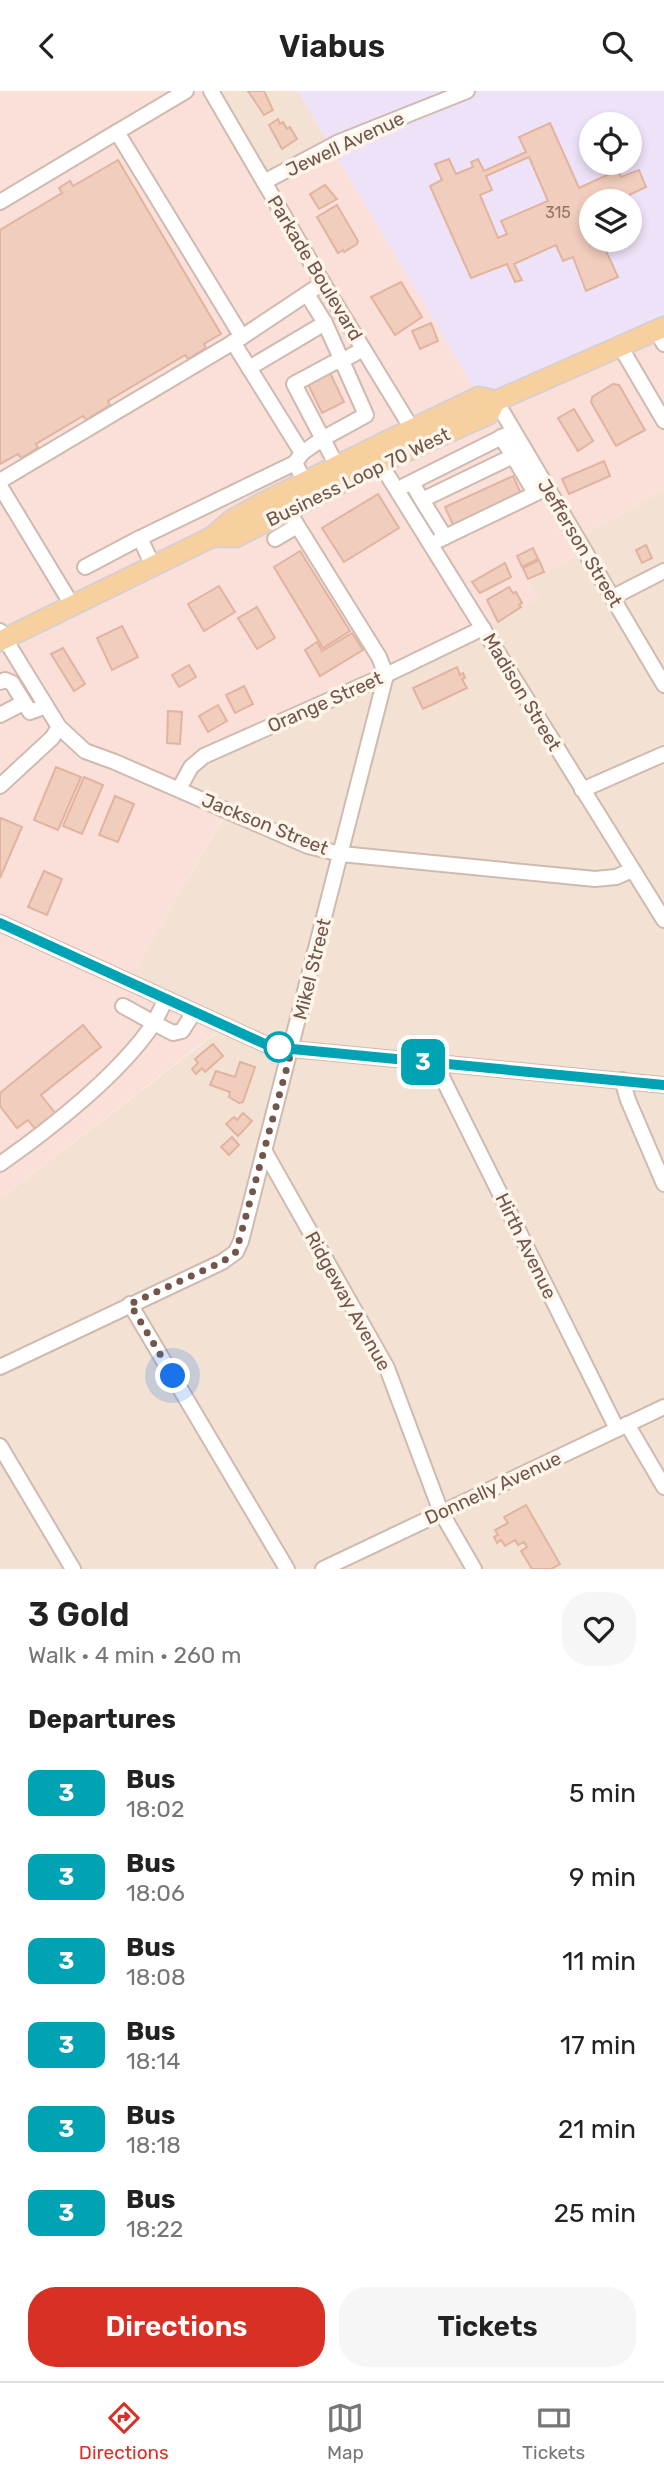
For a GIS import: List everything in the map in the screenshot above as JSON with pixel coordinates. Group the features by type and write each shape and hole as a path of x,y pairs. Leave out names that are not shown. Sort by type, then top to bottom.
{"main road":[{"name":"Business Loop 70 West","path":"212,537 236,537 292,518 479,397 496,401 621,346 661,334"},
{"name":"Business Loop 70 West","path":"2,637 212,537 232,520 337,466 416,437 479,419 489,414 496,401"}],"street":[{"path":"0,202 186,91"},
{"name":"Parkade Boulevard","path":"211,91 416,437"},
{"name":"Jewell Avenue","path":"264,182 339,142 467,91"},
{"path":"117,132 237,339 249,368 298,458 305,482"},
{"path":"72,605 0,483 237,339 323,283"},
{"path":"85,567 298,458 322,439 366,415 325,323 307,294"},
{"path":"249,368 325,323"},
{"path":"621,346 664,421"},
{"path":"337,466 294,384 363,348"},
{"name":"Jefferson Street","path":"496,401 501,437 613,597 664,685"},
{"path":"431,544 541,491 501,437 479,419"},
{"path":"396,489 501,437"},
{"path":"422,500 513,456"},
{"name":"Madison Street","path":"380,463 664,920"},
{"path":"412,482 445,537"},
{"path":"275,539 292,518 379,657 386,675"},
{"path":"139,538 153,566"},
{"path":"613,597 664,571"},
{"name":"Orange Street","path":"179,789 191,767 204,757 483,628"},
{"name":"Jackson Street","path":"2,637 59,727 85,751 308,846 341,854 595,879 616,877 632,870"},
{"name":"Mikel Street","path":"0,1367 222,1262 236,1252 292,1049 386,675"},
{"path":"6,682 30,712 46,706"},
{"path":"0,715 23,703"},
{"path":"0,786 52,738 59,727"},
{"path":"582,790 664,754"},
{"path":"0,923 265,1044 292,1049 664,1084"},
{"path":"0,1164 113,1071 132,1052 154,1023 166,999"},
{"path":"123,1006 177,1033 194,1012"},
{"name":"Hirth Avenue","path":"435,1063 622,1427 664,1487"},
{"path":"622,1080 664,1184"},
{"name":"Ridgeway Avenue","path":"265,1152 387,1368 441,1512 474,1569"},
{"path":"130,1304 288,1569"},
{"name":"Donnelly Avenue","path":"323,1569 664,1407"},
{"path":"0,1446 74,1569"}],"shaded area":[{"path":"0,91 211,91 264,181 331,146 664,326 664,490 580,537 587,550 529,580 540,598 491,626 205,757 180,789 228,809 130,980 223,1027 0,1199"},
{"path":"211,91 298,91 331,146 264,181"},
{"path":"298,91 664,91 664,326 484,405"},
{"path":"664,490 664,1569 0,1569 0,1199 223,1028 129,981 228,810 179,789 192,767 539,598 529,580 587,550 580,537"}],"building":[{"path":"248,91 264,91 273,110 264,115"},
{"path":"278,119 287,129 290,127 297,139 282,149 269,125"},
{"path":"550,123 579,188 607,175 641,175 646,187 642,189 579,189 579,252 607,252 618,277 586,291 573,257 563,261 556,245 514,264 522,280 515,282 507,264 471,278 430,186 442,180 435,164 449,159 456,174 473,167 471,162 478,159 484,171 526,152 519,137","holes":["529,157 548,201 501,221 507,234 498,238 480,195 492,190 486,176"]},
{"path":"118,160 221,334 204,344 206,348 188,359 185,355 108,401 110,405 86,420 83,416 36,444 38,448 21,458 18,454 0,464 0,230 62,193 59,188 70,181 73,186"},
{"path":"325,185 337,199 319,209 310,194"},
{"path":"337,205 358,241 344,252 343,250 338,253 317,217"},
{"path":"401,282 422,317 395,335 371,297"},
{"path":"431,323 438,341 420,349 412,331"},
{"path":"330,373 344,402 322,413 308,384"},
{"path":"613,384 619,385 645,430 616,446 591,402 592,397"},
{"path":"574,409 593,441 578,451 558,418"},
{"path":"604,461 610,476 569,494 562,479"},
{"path":"513,476 522,496 454,527 445,507"},
{"path":"378,494 399,528 344,562 322,528"},
{"path":"646,545 652,558 642,563 636,550"},
{"path":"533,548 538,559 522,567 517,556"},
{"path":"300,551 350,631 323,648 274,567"},
{"path":"539,560 544,572 528,579 523,568"},
{"path":"505,563 511,577 480,593 472,582"},
{"path":"219,586 235,612 204,631 188,604"},
{"path":"509,587 513,593 516,592 522,603 519,605 521,607 498,622 487,600"},
{"path":"257,607 275,638 257,649 238,618"},
{"path":"122,626 138,657 112,670 97,638"},
{"path":"352,633 363,650 320,676 305,650 317,642 322,651"},
{"path":"63,648 85,684 74,691 51,654"},
{"path":"189,665 196,677 179,687 172,675"},
{"path":"457,667 460,675 463,673 465,678 462,679 467,688 423,709 413,688"},
{"path":"244,686 253,704 235,713 226,695"},
{"path":"218,705 227,721 208,732 199,716"},
{"path":"168,711 182,712 180,744 167,743"},
{"path":"56,767 81,777 58,830 34,820"},
{"path":"84,777 103,785 82,834 63,826"},
{"path":"115,796 134,804 118,842 99,835"},
{"path":"1,818 22,827 0,878 0,821"},
{"path":"44,871 62,879 47,915 28,907"},
{"path":"83,1025 101,1047 41,1095 56,1114 36,1130 28,1120 17,1128 0,1106 0,1093"},
{"path":"213,1044 223,1056 205,1072 202,1068 196,1074 192,1069 198,1063 195,1059"},
{"path":"240,1062 255,1067 243,1102 239,1103 229,1097 230,1092 210,1085 216,1071 235,1077"},
{"path":"243,1113 252,1121 238,1136 226,1124 234,1117 237,1120"},
{"path":"232,1137 239,1145 229,1155 221,1147"},
{"path":"526,1505 560,1564 551,1569 532,1569 521,1551 527,1547 524,1542 518,1545 515,1540 505,1546 501,1540 497,1543 494,1537 498,1535 495,1530 508,1523 504,1517"}],"bus line":[{"name":"3","path":"0,923 265,1044 292,1049 664,1085"}],"route":[{"path":"173,1376 130,1304 222,1262 236,1252 292,1049 279,1047"}]}
